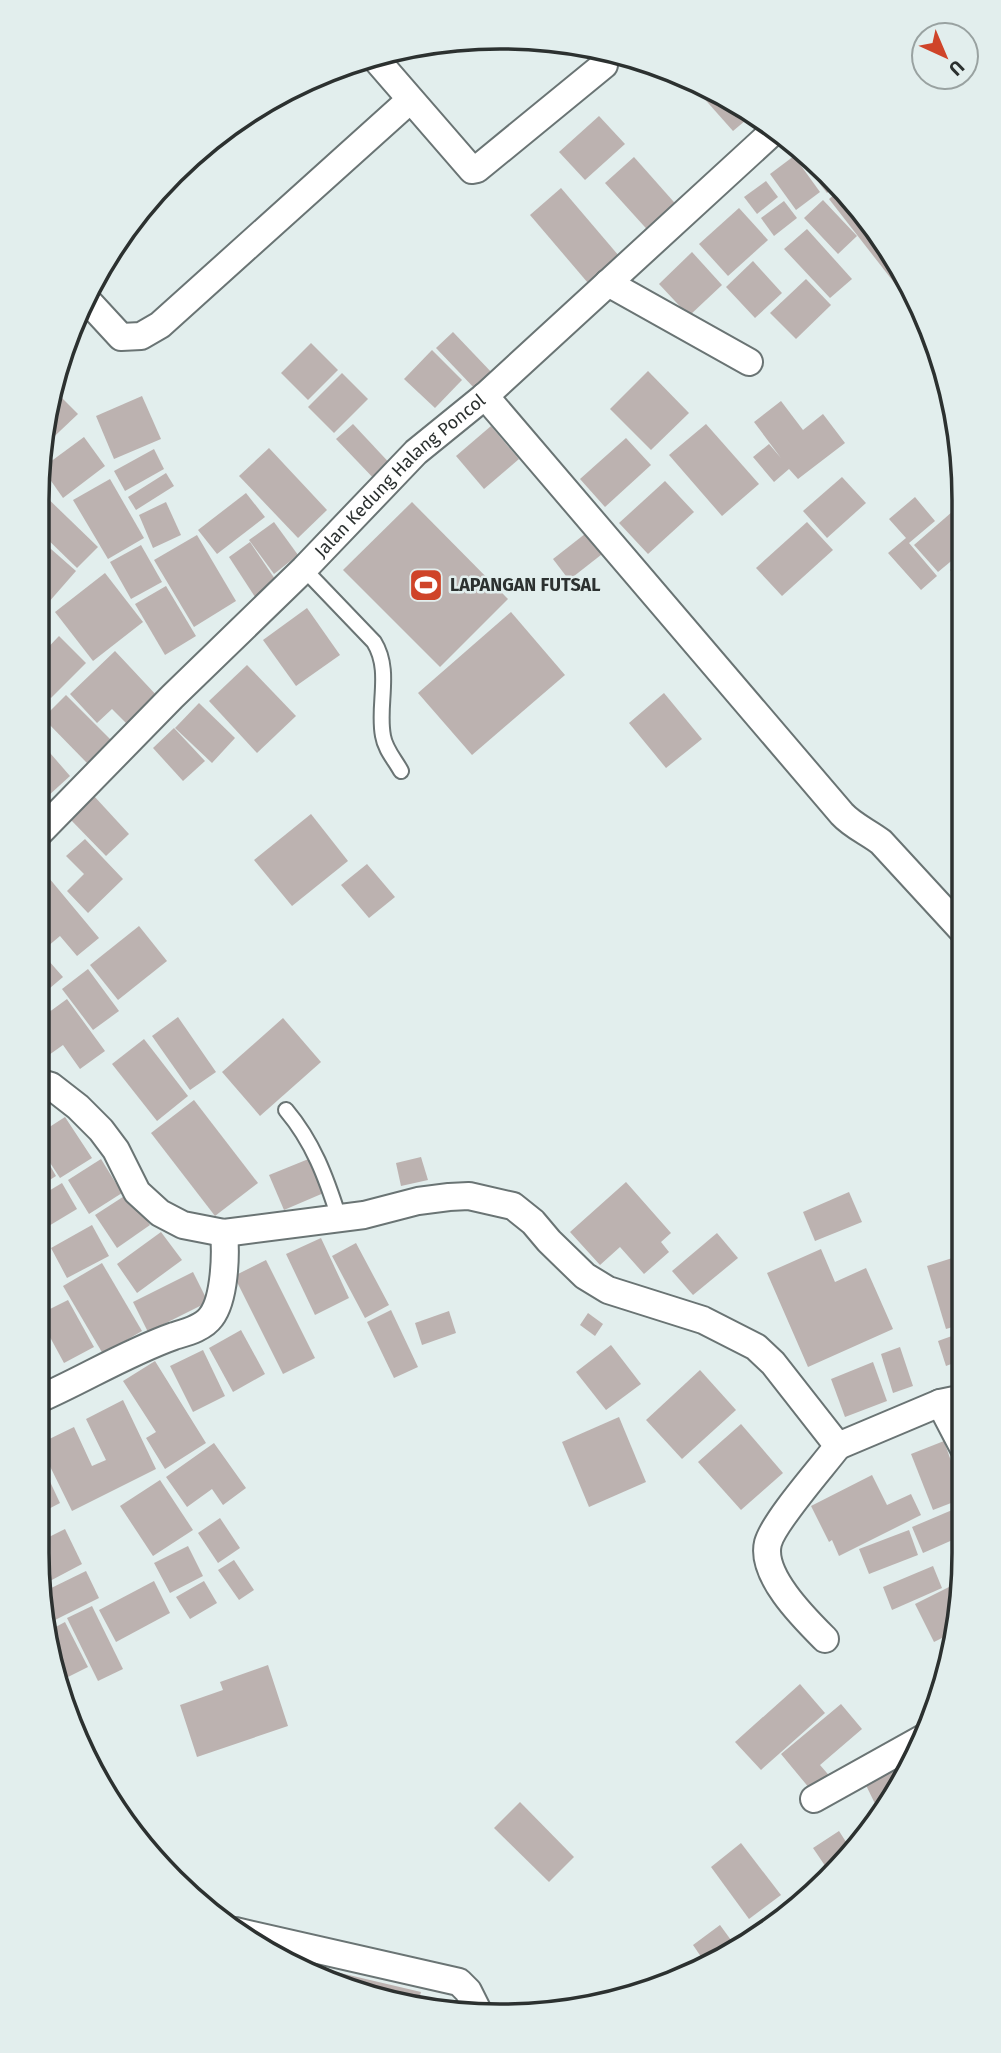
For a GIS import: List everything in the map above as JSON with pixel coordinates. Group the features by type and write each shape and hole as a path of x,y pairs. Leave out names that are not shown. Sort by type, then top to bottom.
{"street":[{"path":"381,65 470,168 477,169 604,65"},
{"path":"93,307 121,337 141,336 160,325 410,100"},
{"name":"Jalan Kedung Halang Poncol","path":"49,823 173,696 304,569 416,452 485,396 767,136"},
{"path":"608,283 749,362"},
{"path":"485,396 849,822 868,831 881,842 952,919"},
{"path":"49,1085 102,1129 137,1192 160,1213 183,1225 224,1233 364,1215 418,1201 449,1197 469,1196 513,1206 533,1222 585,1276 608,1290 703,1320 756,1347 781,1372 838,1446"},
{"path":"49,1394 144,1347 203,1325 215,1311 223,1280 226,1258 224,1233"},
{"path":"825,1639 790,1604 771,1566 768,1545 776,1527 838,1446 952,1400"},
{"path":"814,1799 908,1747"},
{"path":"266,1938 459,1982 468,1990 474,2003"}],"lane":[{"path":"304,569 374,642 380,653 384,684 383,738 401,771"},
{"path":"286,1110 299,1125 321,1163 339,1218"}],"building":[{"path":"703,98 745,121 733,131"},
{"path":"599,116 625,144 585,180 559,152"},
{"path":"634,157 681,210 653,236 605,183"},
{"path":"793,157 820,192 796,210 770,174"},
{"path":"811,173 829,191 827,193"},
{"path":"766,181 778,197 757,214 744,197"},
{"path":"561,188 619,256 588,283 530,215"},
{"path":"833,196 859,226 896,285 829,199"},
{"path":"823,200 857,236 838,254 804,218"},
{"path":"784,201 797,218 774,236 761,218"},
{"path":"739,208 768,240 728,276 699,244"},
{"path":"807,229 852,279 830,298 784,249"},
{"path":"692,252 722,285 689,316 659,284"},
{"path":"753,261 782,293 755,318 726,287"},
{"path":"806,279 831,305 796,339 770,313"},
{"path":"453,332 494,375 477,391 436,348"},
{"path":"311,343 338,370 308,400 281,373"},
{"path":"432,350 462,380 435,408 404,379"},
{"path":"648,371 689,413 651,450 610,409"},
{"path":"342,373 368,399 334,433 308,407"},
{"path":"142,396 161,439 114,459 96,416"},
{"path":"61,397 78,414 54,437"},
{"path":"781,401 803,430 823,414 845,443 798,479 789,469 774,482 753,457 769,444 781,458 754,422"},
{"path":"353,424 395,469 379,484 336,439"},
{"path":"706,424 759,484 722,516 669,455"},
{"path":"491,426 519,459 484,489 456,456"},
{"path":"84,437 105,466 63,498 50,479 51,461"},
{"path":"626,438 651,465 605,507 580,479"},
{"path":"269,448 327,510 298,538 239,476"},
{"path":"154,449 164,469 125,491 114,471"},
{"path":"166,473 174,486 136,510 128,497"},
{"path":"842,477 866,503 827,538 803,511"},
{"path":"110,479 144,538 108,559 73,500"},
{"path":"665,481 694,512 648,554 619,523"},
{"path":"246,493 265,517 217,554 198,530"},
{"path":"915,497 935,521 909,543 937,576 921,590 888,553 906,538 889,519"},
{"path":"49,500 98,547 77,568 49,541"},
{"path":"166,502 181,535 153,548 139,515"},
{"name":"LAPANGAN FUTSAL","path":"412,502 508,599 440,667 343,570"},
{"path":"952,512 952,560 938,572 914,545"},
{"path":"274,522 298,555 274,574 249,540"},
{"path":"807,522 833,550 782,596 756,568"},
{"path":"590,530 606,551 569,580 553,559"},
{"path":"197,535 236,601 194,627 154,560"},
{"path":"250,542 279,585 257,600 229,557"},
{"path":"141,545 162,582 131,599 110,562"},
{"path":"49,547 76,571 49,602"},
{"path":"105,573 143,622 93,661 55,612"},
{"path":"166,586 196,636 165,655 135,604"},
{"path":"307,608 340,655 296,686 263,640"},
{"name":"LAPANGAN FUTSAL","path":"511,612 565,675 472,755 418,693"},
{"path":"59,636 86,663 51,698 49,696 49,646"},
{"path":"115,651 159,698 129,726 112,709 97,723 70,694"},
{"path":"247,665 296,716 257,753 209,701"},
{"path":"664,693 702,739 666,768 629,723"},
{"path":"66,695 111,740 87,763 49,724 49,712"},
{"path":"199,703 235,738 212,763 175,728"},
{"path":"174,728 205,761 183,781 153,748"},
{"path":"49,752 70,776 49,795"},
{"path":"94,796 129,834 106,856 70,819"},
{"path":"311,814 348,861 292,906 254,860"},
{"path":"85,839 123,879 88,913 67,891 84,874 66,856"},
{"path":"367,864 395,897 369,918 341,885"},
{"path":"49,878 99,938 77,956 60,936 49,945"},
{"path":"139,926 167,961 118,1000 90,965"},
{"path":"49,961 63,977 49,989"},
{"path":"88,969 119,1011 93,1030 62,989"},
{"path":"67,999 105,1051 80,1069 63,1045 49,1055 49,1012"},
{"path":"178,1017 216,1072 190,1090 152,1036"},
{"path":"283,1018 321,1062 260,1116 222,1072"},
{"path":"144,1039 188,1096 157,1121 112,1064"},
{"path":"194,1100 258,1183 215,1216 151,1133"},
{"path":"65,1117 92,1158 60,1178 49,1161 49,1127"},
{"path":"421,1157 428,1180 401,1186 396,1163"},
{"path":"311,1158 326,1192 284,1210 269,1175"},
{"path":"101,1159 122,1193 89,1214 68,1180"},
{"path":"49,1164 56,1176 49,1180"},
{"path":"626,1182 671,1233 661,1242 669,1252 644,1274 620,1247 600,1265 570,1232"},
{"path":"62,1183 77,1209 49,1226 49,1191"},
{"path":"849,1192 862,1222 815,1241 803,1212"},
{"path":"129,1193 150,1225 117,1248 95,1215"},
{"path":"92,1225 109,1256 67,1278 51,1248"},
{"path":"161,1232 182,1260 137,1293 117,1264"},
{"path":"717,1233 738,1258 693,1295 672,1271"},
{"path":"321,1238 349,1298 315,1315 286,1254"},
{"path":"356,1243 389,1305 365,1318 332,1256"},
{"path":"821,1249 835,1282 866,1268 893,1329 808,1367 767,1273"},
{"path":"952,1258 952,1327 946,1329 927,1266"},
{"path":"266,1260 315,1358 283,1374 234,1276"},
{"path":"102,1263 142,1331 103,1354 63,1286"},
{"path":"193,1272 208,1302 148,1332 133,1302"},
{"path":"68,1300 94,1347 64,1363 49,1335 49,1310"},
{"path":"391,1310 418,1367 394,1378 367,1322"},
{"path":"449,1311 456,1333 422,1345 415,1323"},
{"path":"588,1313 603,1324 595,1336 580,1325"},
{"path":"241,1330 265,1374 233,1392 209,1348"},
{"path":"952,1336 952,1364 946,1366 938,1341"},
{"path":"611,1345 641,1384 606,1410 576,1372"},
{"path":"900,1347 913,1386 893,1393 881,1354"},
{"path":"203,1350 225,1396 193,1412 170,1366"},
{"path":"155,1361 206,1443 165,1469 146,1438 156,1432 123,1381"},
{"path":"873,1362 887,1401 845,1417 831,1379"},
{"path":"700,1370 736,1410 682,1459 646,1420"},
{"path":"123,1400 156,1469 72,1511 49,1464 49,1439 74,1427 92,1466 106,1460 86,1419"},
{"path":"619,1417 646,1482 589,1507 562,1442"},
{"path":"741,1424 783,1473 741,1510 698,1462"},
{"path":"944,1441 952,1464 952,1503 933,1510 911,1454"},
{"path":"214,1443 246,1488 223,1505 212,1489 187,1507 166,1477"},
{"path":"872,1475 887,1505 911,1494 921,1515 839,1556 811,1506"},
{"path":"49,1480 60,1503 49,1509"},
{"path":"160,1480 193,1530 153,1556 120,1506"},
{"path":"952,1510 952,1540 923,1553 912,1527"},
{"path":"220,1518 240,1548 218,1563 198,1533"},
{"path":"65,1529 82,1564 50,1581 49,1552 49,1537"},
{"path":"909,1530 918,1555 869,1574 859,1549"},
{"path":"188,1546 203,1576 170,1593 154,1563"},
{"path":"234,1560 254,1590 239,1600 218,1570"},
{"path":"933,1566 942,1588 892,1610 883,1587"},
{"path":"86,1571 99,1598 55,1620 51,1588"},
{"path":"154,1581 170,1613 116,1642 99,1610"},
{"path":"204,1581 217,1603 190,1619 176,1597"},
{"path":"951,1586 944,1637 934,1642 915,1604"},
{"path":"92,1606 123,1669 98,1681 67,1618"},
{"path":"65,1622 88,1667 67,1678 64,1669 56,1627"},
{"path":"268,1665 288,1726 197,1757 180,1705 223,1690 220,1682"},
{"path":"800,1684 825,1713 761,1770 735,1742"},
{"path":"841,1704 862,1729 820,1765 833,1780 815,1795 781,1754"},
{"path":"900,1761 875,1804 862,1777"},
{"path":"520,1802 574,1857 549,1882 494,1828"},
{"path":"839,1831 846,1842 825,1866 813,1848"},
{"path":"741,1843 781,1895 749,1919 711,1867"},
{"path":"720,1925 731,1941 701,1957 693,1945"},
{"path":"329,1970 421,1992 420,1996 384,1989"}],"place":[{"name":"LAPANGAN FUTSAL","path":"426,585"}]}
